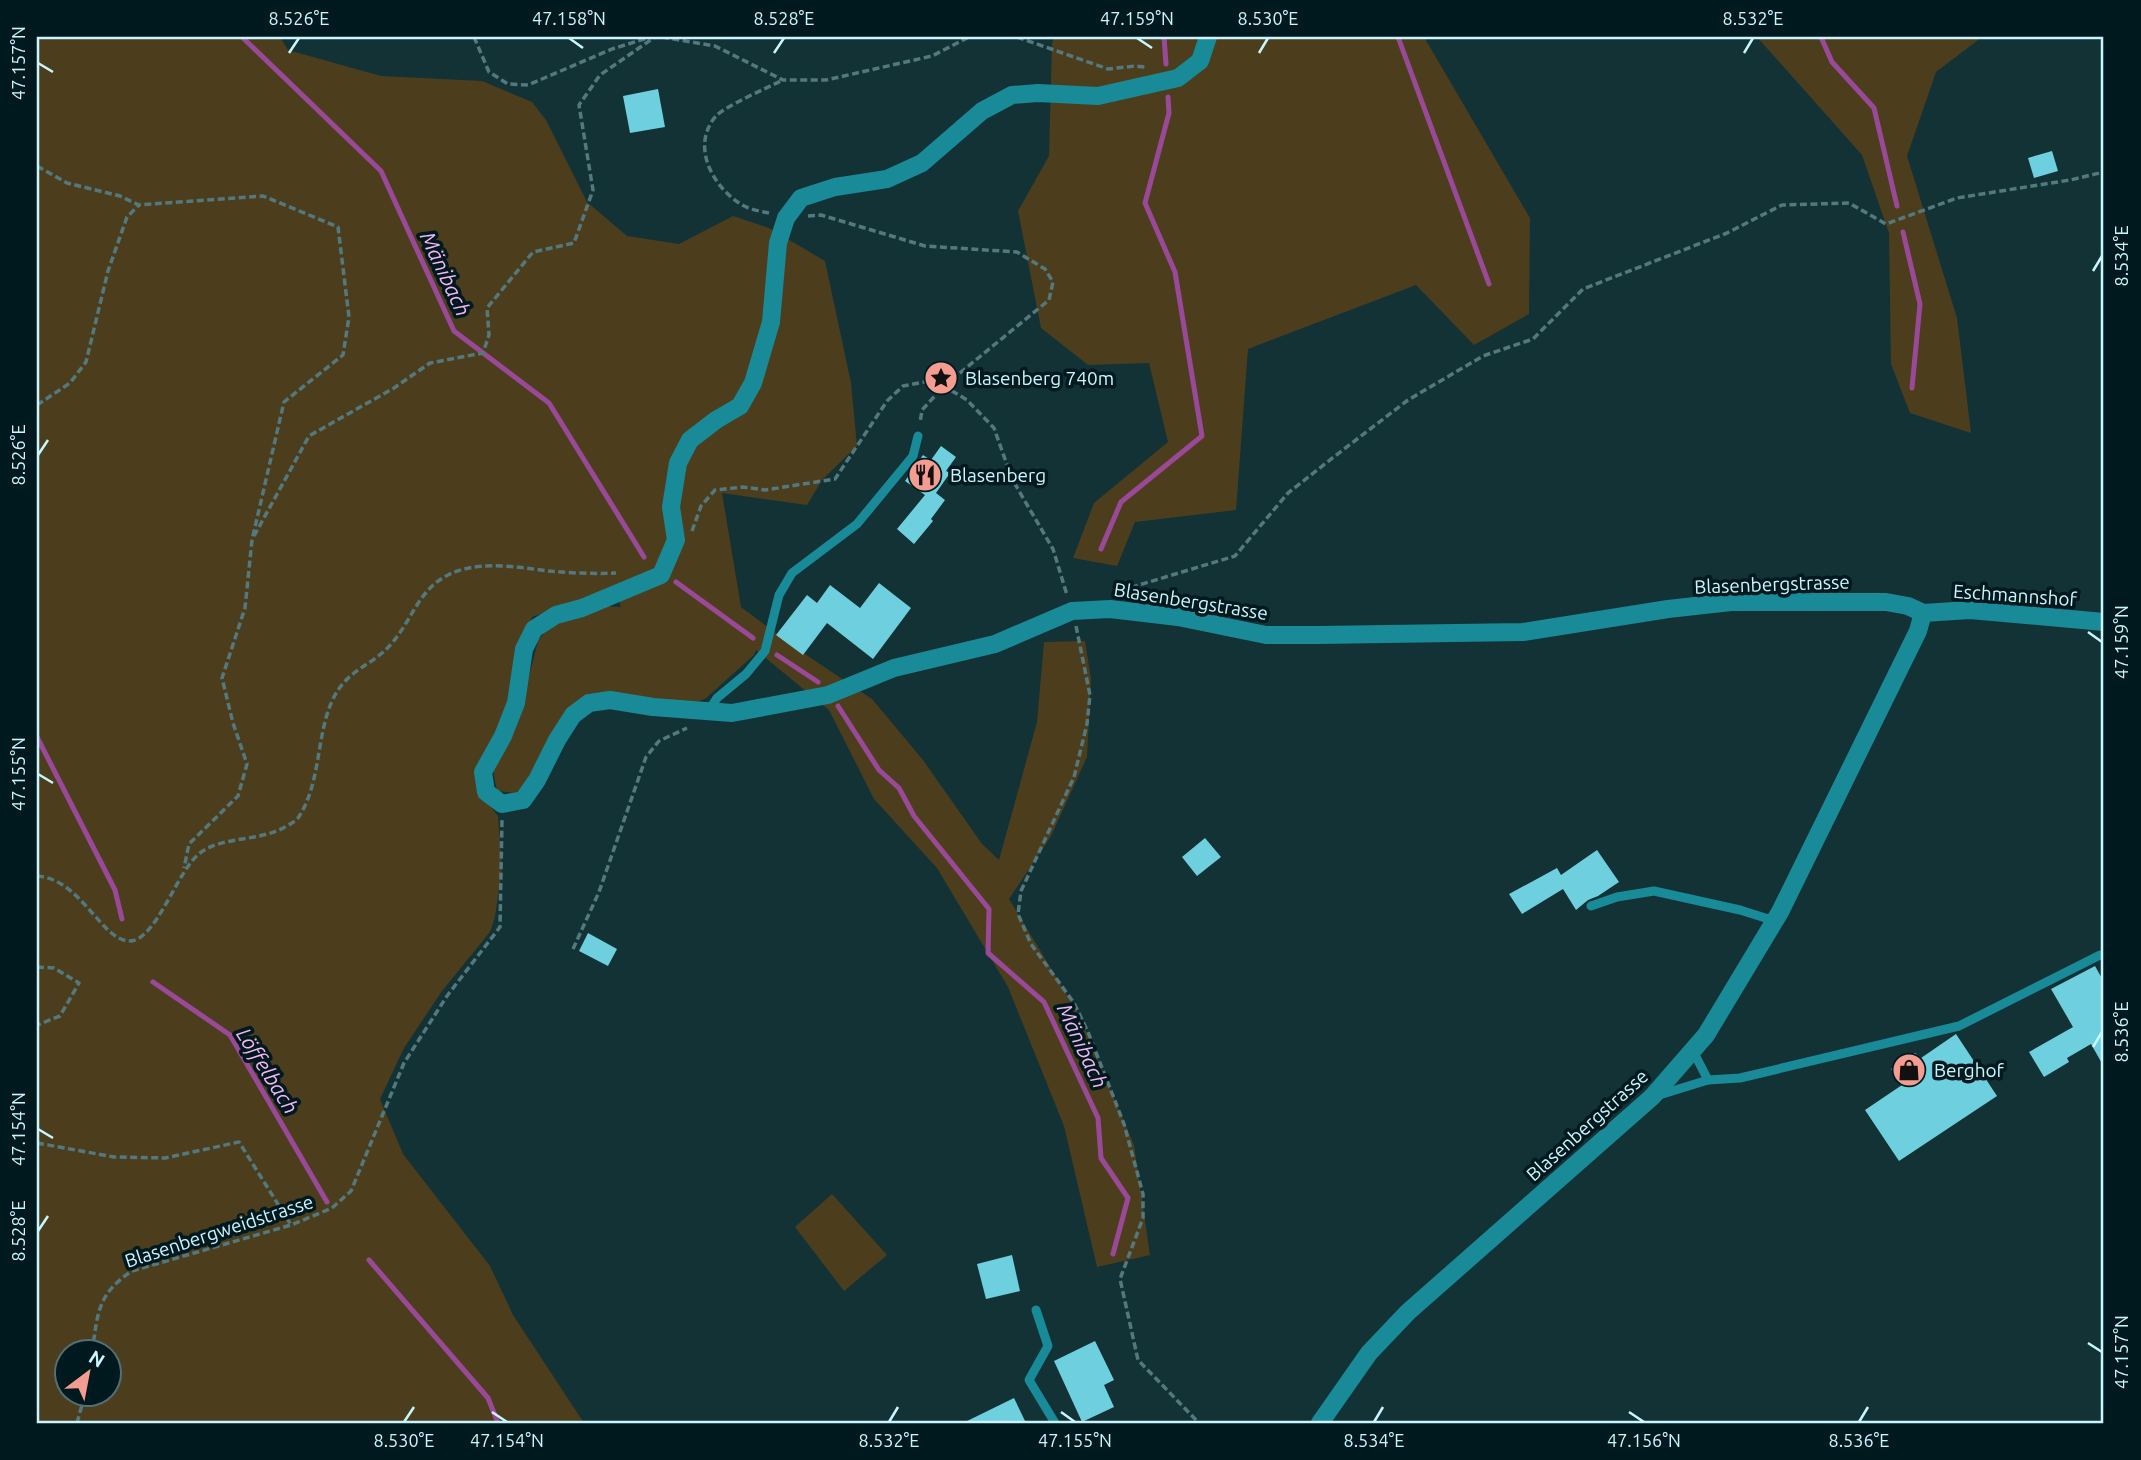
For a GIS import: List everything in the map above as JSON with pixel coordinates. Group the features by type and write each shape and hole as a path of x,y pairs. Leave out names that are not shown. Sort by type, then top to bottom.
{"street":[{"path":"502,804 486,792 483,772 516,703 524,649 534,629 556,615 582,608 661,575 676,540 671,507 678,463 690,440 740,406 753,383 771,322 777,254 786,218 801,198 835,187 887,180 922,163 982,111 1012,95 1038,93 1098,96 1178,78 1200,61 1208,37"},
{"name":"Blasenbergstrasse","path":"502,804 523,800 573,715 589,703 610,701 732,713 828,695 894,668 995,644 1072,611 1110,609 1178,617 1266,635 1523,632 1731,602 1886,602 1908,606 1923,613 1918,631 1775,921 1706,1035 1652,1097 1408,1312 1369,1353 1320,1423"},
{"name":"Eschmannshof","path":"1923,613 1970,610 2104,622"}],"lane":[{"path":"708,712 717,698 746,674 765,650 779,595 792,573 857,524 913,456 918,436"},
{"path":"1591,906 1617,897 1654,891 1740,910 1775,921"},
{"path":"1652,1097 1708,1080 1740,1078 1959,1026 2104,955"},
{"path":"1693,1051 1708,1080"},
{"path":"1036,1310 1048,1346 1029,1380 1055,1423"}],"path":[{"path":"474,37 489,72 508,84 528,85 612,49 654,37"},
{"path":"252,540 309,436 394,388 430,363 483,353 489,335 487,308 533,252 574,243 593,190 579,105 600,75 654,37"},
{"path":"662,37 715,47 783,80 826,80 932,56 969,37"},
{"path":"1017,37 1108,69 1135,66 1151,68 1167,80"},
{"path":"783,80 718,114 705,133 706,161 723,190 741,205 786,218 821,215 925,246 1017,252 1045,270 1053,282 1049,300 944,386 922,410 918,436"},
{"path":"37,166 67,183 120,196 139,205 263,196 338,227 349,317 343,355 284,402 252,540 245,608 222,678 247,764 238,796 189,844 184,870"},
{"path":"1110,609 1129,587 1235,556 1288,493 1335,456 1408,400 1483,356 1533,339 1583,289 1727,233 1783,205 1849,203 1886,225 1957,198 2104,172"},
{"path":"37,405 70,383 86,362 108,271 127,218 139,205"},
{"path":"692,531 701,506 715,490 743,487 765,490 835,479 887,401 903,386 930,381 944,386 967,400 994,428 1012,479 1053,549 1072,611 1090,695 1087,724 1074,777 1021,891 1018,914 1031,944 1074,1003 1088,1032 1124,1124 1143,1194 1143,1218 1120,1279 1138,1360 1199,1423"},
{"path":"37,876 50,877 67,887 113,934 128,941 139,939 150,930 184,870 200,853 218,844 270,835 297,820 309,795 331,703 344,680 391,644 429,587 450,573 486,566 520,566 578,573 624,573"},
{"path":"573,949 599,892 646,757 659,741 688,727"},
{"name":"Blasenbergweidstrasse","path":"94,1338 99,1307 114,1282 132,1271 291,1225 332,1208 351,1191 404,1063 447,996 500,927 502,804"},
{"path":"37,967 54,968 79,983 60,1016 37,1026"},
{"path":"37,1143 114,1157 165,1158 239,1142 291,1225"}],"shaded area":[{"path":"37,37 280,37 288,50 381,76 482,81 532,102 546,120 587,202 627,236 679,244 733,216 769,228 825,261 851,383 857,446 822,480 807,505 722,493 741,607 872,699 923,760 982,844 999,860 1037,722 1044,642 1085,641 1091,679 1087,757 1051,836 1009,899 1078,1013 1134,1145 1150,1255 1097,1267 1064,1126 1008,987 937,868 874,799 829,710 756,650 754,655 705,699 684,706 605,692 587,694 565,712 534,775 516,793 497,791 493,770 526,687 538,641 552,622 606,606 621,607 614,588 532,617 508,705 477,789 498,816 502,868 495,917 490,932 442,991 404,1048 380,1099 403,1154 490,1266 513,1315 584,1423 37,1423"},
{"path":"1054,37 1424,37 1530,218 1529,314 1474,345 1416,285 1248,349 1236,510 1135,522 1117,566 1073,558 1094,503 1168,442 1149,363 1088,365 1041,328 1018,211 1049,156"},
{"path":"1757,37 1982,37 1936,72 1907,156 1957,318 1971,433 1910,413 1891,364 1889,233 1862,155"},
{"path":"832,1194 887,1255 844,1291 795,1227"}],"building":[{"path":"658,89 665,127 630,133 623,96"},
{"path":"2052,151 2058,171 2034,178 2028,158"},
{"path":"941,446 956,457 946,471 950,473 936,493 945,500 931,519 933,521 914,544 897,529 925,495 905,481 923,455 931,460"},
{"path":"879,583 911,608 873,659 827,623 803,655 776,635 807,595 817,603 830,585 860,608"},
{"path":"1205,838 1221,857 1197,876 1182,857"},
{"path":"1597,850 1619,882 1576,910 1563,889 1522,914 1509,894 1557,868 1561,875"},
{"path":"588,933 617,949 608,966 579,951"},
{"path":"2095,966 2104,982 2104,1067 2091,1044 2067,1058 2069,1062 2044,1077 2029,1052 2073,1027 2051,989"},
{"path":"1956,1034 1997,1096 1899,1161 1865,1110 1902,1085 1891,1069 1915,1053 1921,1058"},
{"path":"1012,1255 1020,1291 986,1299 977,1264"},
{"path":"1095,1341 1114,1380 1104,1385 1114,1407 1082,1422 1054,1361"},
{"path":"1014,1398 1026,1423 963,1423"}],"waterway":[{"name":"Mänibach","path":"242,37 381,171 454,331 549,403 644,557"},
{"path":"1164,37 1166,64"},
{"path":"1398,37 1489,284"},
{"path":"1821,37 1832,62 1874,108 1897,206"},
{"path":"1101,549 1121,502 1202,436 1175,272 1145,203 1169,113 1168,97"},
{"path":"1903,232 1920,304 1912,388"},
{"name":"Mänibach","path":"676,582 753,638"},
{"name":"Mänibach","path":"777,655 818,682"},
{"name":"Mänibach","path":"838,706 879,770 899,788 914,816 989,909 988,953 1044,1002 1098,1118 1101,1158 1128,1198 1113,1254"},
{"name":"Löffelbach","path":"37,737 115,890 122,919"},
{"name":"Löffelbach","path":"153,982 230,1035 327,1202"},
{"name":"Löffelbach","path":"369,1260 488,1398 498,1423"}],"place":[{"name":"Blasenberg 740m","path":"941,378"},
{"name":"Blasenberg","path":"925,475"},
{"name":"Berghof","path":"1909,1070"}]}
